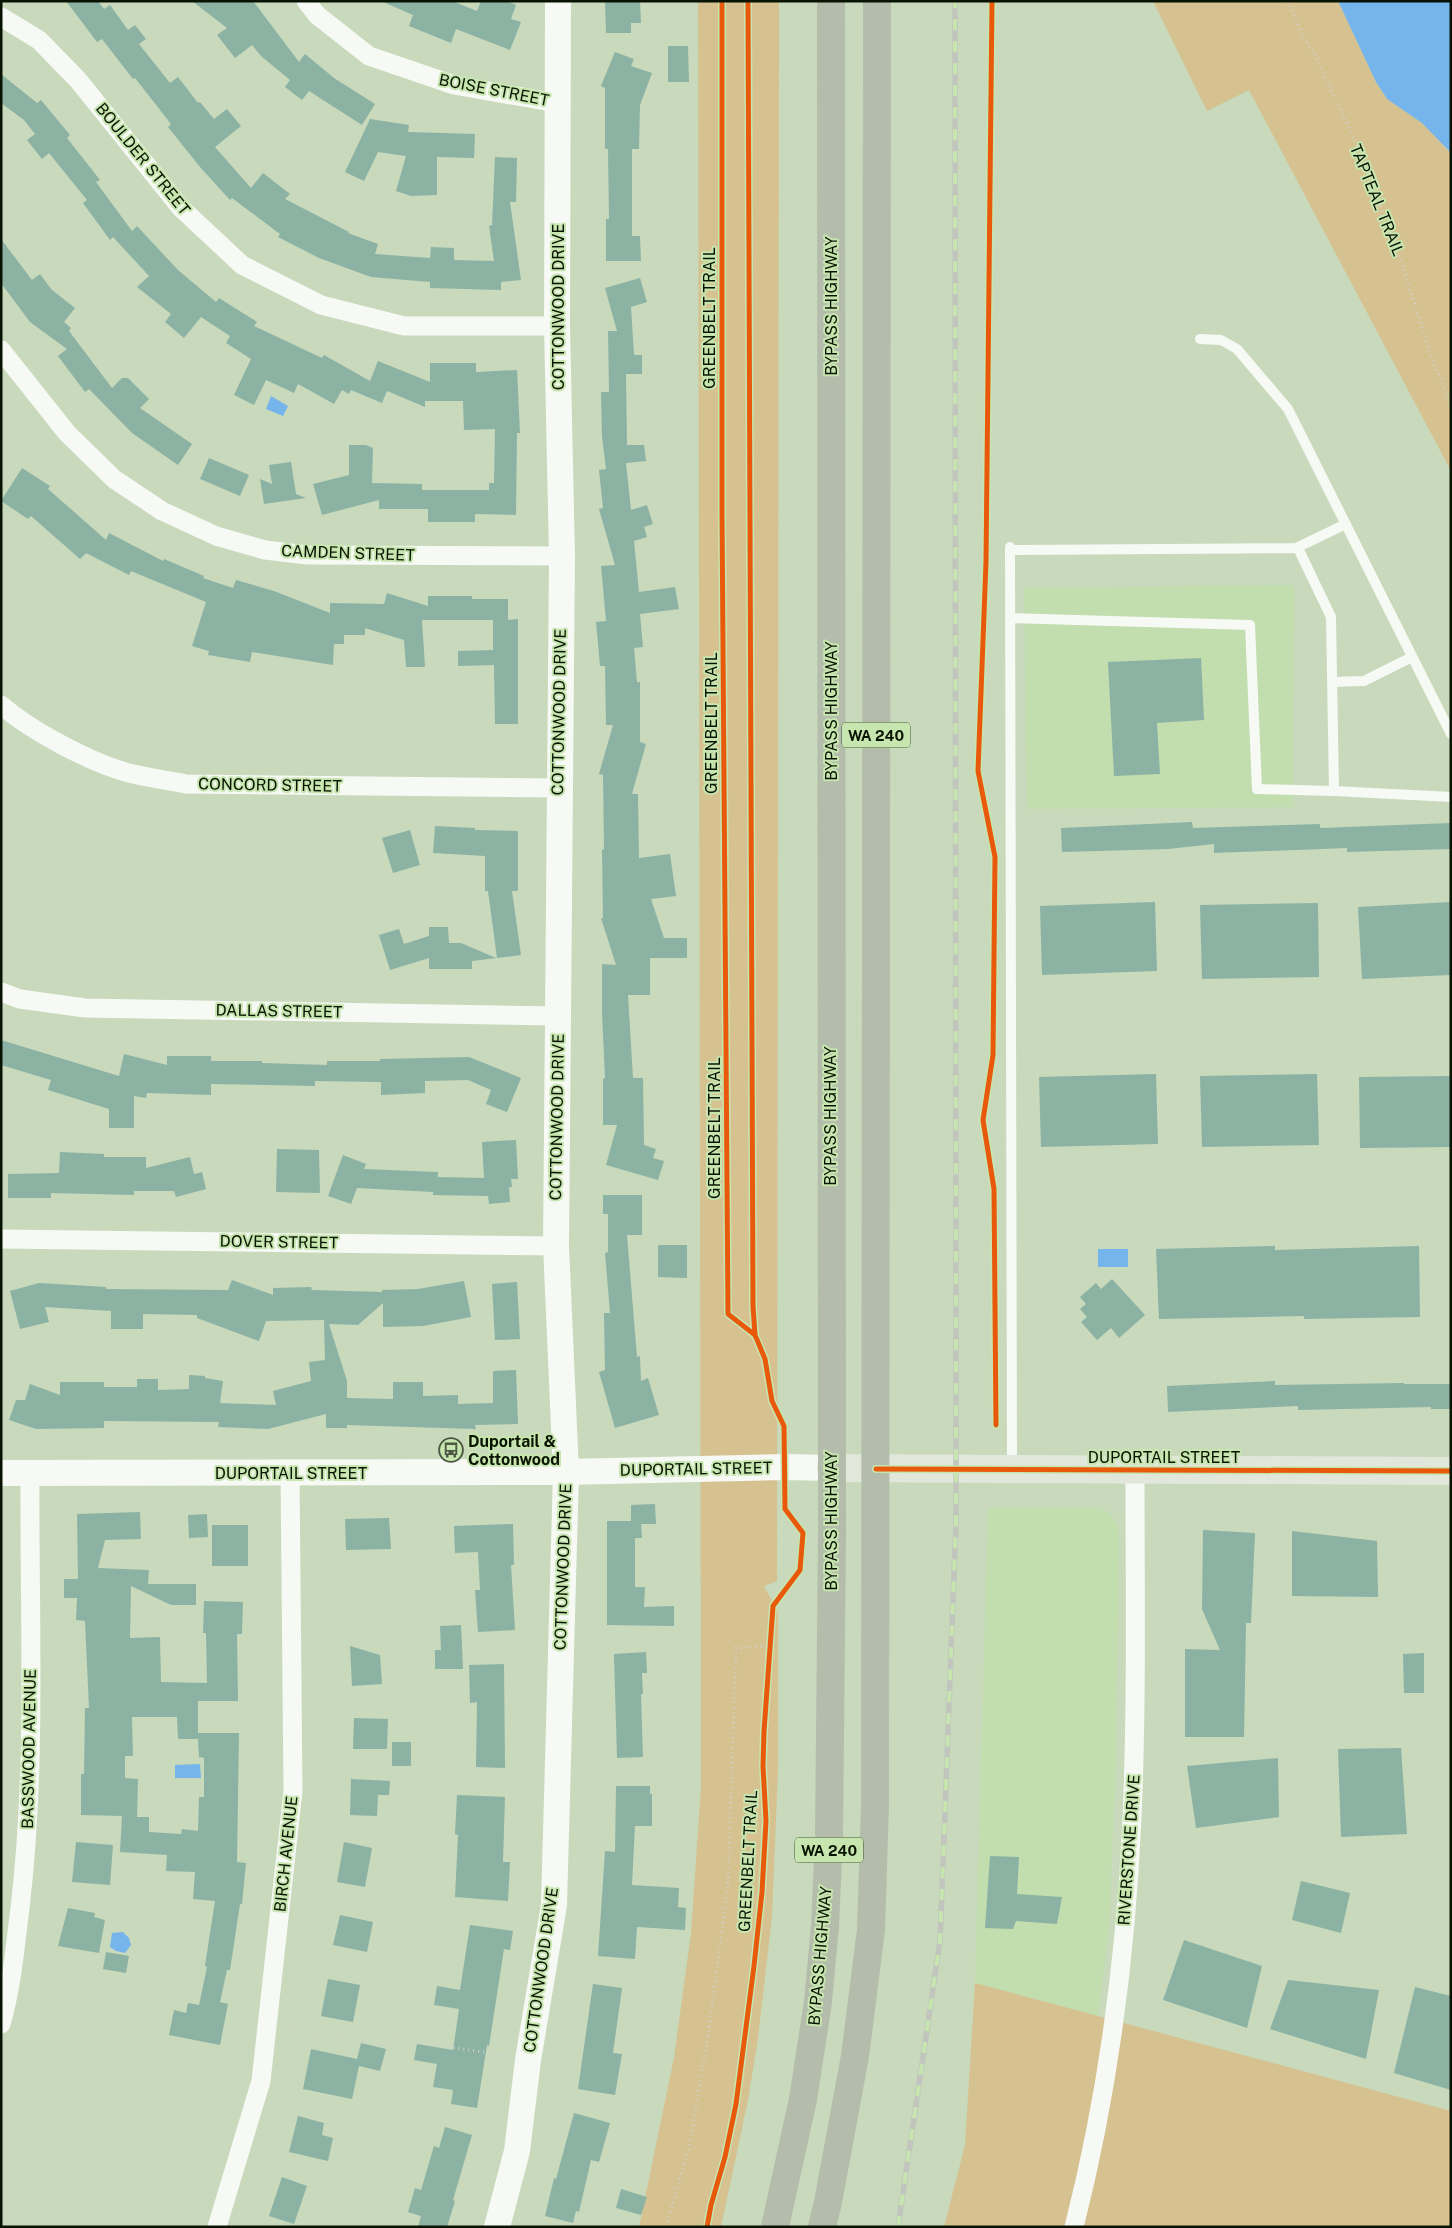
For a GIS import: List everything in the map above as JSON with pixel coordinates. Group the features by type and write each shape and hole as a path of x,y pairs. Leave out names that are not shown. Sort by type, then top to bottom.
{"highway":[{"name":"BYPASS HIGHWAY","path":"775,2227 803,2099 818,2002 825,1926 829,1836 831,1468 831,1"},
{"name":"WA 240","path":"822,2227 855,2056 871,1930 875,1796 877,1"}],"main road":[{"name":"DUPORTAIL STREET","path":"831,1468 1451,1471"}],"street":[{"name":"BOISE STREET","path":"306,1 317,15 368,56 454,85 558,103"},
{"name":"COTTONWOOD DRIVE","path":"497,2227 517,2151 528,2060 554,1905 566,1472 556,1246 559,1016 558,788 562,556 556,326 558,1"},
{"name":"BOULDER STREET","path":"1,17 39,40 78,80 180,208 242,264 321,306 404,326 556,326"},
{"name":"CAMDEN STREET","path":"1,350 67,433 114,479 162,511 216,536 265,550 308,555 562,556"},
{"name":"CONCORD STREET","path":"1,705 14,717 73,751 128,773 186,784 558,788"},
{"name":"DALLAS STREET","path":"1,992 20,1000 85,1008 559,1016"},
{"name":"DOVER STREET","path":"1,1239 556,1246"},
{"name":"DUPORTAIL STREET","path":"1,1473 566,1472 784,1467 831,1468"},
{"name":"RIVERSTONE DRIVE","path":"1074,2227 1090,2166 1107,2068 1126,1905 1134,1770 1135,1470"},
{"name":"BASSWOOD AVENUE","path":"1,2024 27,1850 31,1737 30,1473"},
{"name":"BIRCH AVENUE","path":"217,2227 261,2081 293,1790 290,1473"}],"lane":[{"path":"1200,339 1226,342 1237,349 1286,406 1451,734"},
{"path":"1012,1469 1010,549 1298,548 1346,524"},
{"path":"1298,548 1331,617 1334,791"},
{"path":"1010,618 1250,625 1257,789 1334,791 1451,798"},
{"path":"1332,682 1364,681 1412,657"}],"path":[{"path":"770,1655 771,1636"},
{"path":"666,2227 689,2148 709,2029 728,1885 736,1648 770,1646"},
{"path":"288,2029 392,2047 394,2038 515,2058"}],"shaded area":[{"path":"698,1 779,1 777,1581 764,1586 778,1611 778,1770 772,1916 758,2038 748,2100 721,2227 639,2227 674,2058 691,1933 701,1787"},
{"path":"1153,1 1338,1 1376,82 1387,99 1422,123 1451,153 1451,471 1249,90 1207,111"},
{"path":"1294,585 1293,807 1027,809 1024,588"},
{"path":"988,1508 1096,1508 1108,1512 1117,1524 1119,1536 1116,1767 1109,1928 1098,2016 975,1983"},
{"path":"975,1983 1451,2111 1451,2227 944,2227 965,2145"}],"water":[{"path":"1338,1 1451,1 1451,153 1422,123 1387,99 1376,82"},
{"path":"271,396 288,406 283,416 266,409"},
{"path":"1098,1249 1128,1249 1128,1267 1098,1267"},
{"path":"200,1764 201,1778 175,1778 175,1765"},
{"path":"123,1932 129,1938 131,1945 125,1953 110,1947 112,1933"}],"building":[{"path":"66,1 98,1 104,9 110,5 128,30 135,25 146,39 139,44 170,83 178,77 198,103 200,102 214,119 227,109 241,126 215,147 251,188 263,173 290,194 285,199 348,233 378,244 375,254 430,258 431,247 454,248 454,260 494,261 489,226 492,225 495,157 517,158 516,202 510,202 521,280 501,282 501,290 430,288 430,282 371,277 319,258 278,237 280,234 232,198 230,200 200,167 168,127 171,124 135,78 133,79 102,39 97,42"},
{"path":"192,1 253,1 299,62 305,54 334,78 375,104 362,125 309,91 302,100 285,87 290,80 261,56 252,45 235,58 217,35 227,28"},
{"path":"381,1 452,1 477,11 481,1 507,1 516,5 511,19 521,22 510,50 456,29 451,43 409,26 413,15"},
{"path":"605,1 640,1 641,23 631,23 631,33 606,33"},
{"path":"668,46 688,46 689,82 668,82"},
{"path":"615,52 634,59 631,66 652,73 640,105 639,149 632,149 632,236 640,236 641,261 606,261 606,219 609,219 608,149 605,149 605,88 601,86"},
{"path":"1,74 37,103 41,100 70,135 67,138 100,180 96,182 132,231 137,226 178,270 216,302 219,298 257,322 254,326 322,358 324,355 370,381 378,361 430,382 430,363 476,363 476,372 517,370 520,433 517,433 516,515 475,514 475,522 428,522 428,509 379,509 379,500 322,515 313,484 349,475 349,445 366,445 373,448 372,483 422,484 422,490 489,490 489,483 494,483 495,429 464,430 463,401 425,401 425,407 387,391 382,403 351,390 349,394 342,390 334,404 298,384 294,393 266,380 254,405 234,395 251,359 226,343 230,336 201,317 184,338 165,322 171,314 137,287 149,276 113,237 110,240 83,203 87,200 49,153 42,159 27,140 35,134 24,120 1,103"},
{"path":"370,119 409,125 408,132 475,134 474,158 437,157 437,195 411,196 396,191 406,156 378,152 364,181 345,172"},
{"path":"1,239 32,280 40,274 51,289 75,308 64,322 71,328 69,331 112,388 122,378 128,378 149,399 140,408 192,444 178,465 132,433 89,389 85,392 58,356 67,349 30,322 1,283"},
{"path":"640,278 647,302 631,307 634,355 642,355 642,374 626,374 627,445 644,445 646,461 626,463 631,510 647,505 653,524 644,527 647,537 634,541 639,592 675,587 679,609 640,614 643,647 634,648 637,682 640,682 640,742 646,744 632,794 638,794 639,858 670,854 676,896 651,899 664,938 687,938 687,958 650,958 650,995 628,995 633,1078 643,1078 644,1145 656,1149 653,1158 664,1161 658,1180 606,1165 617,1125 603,1125 603,1079 605,1078 602,964 616,965 601,918 603,918 602,850 604,849 603,775 599,774 613,725 606,725 605,666 600,666 596,622 606,621 601,566 615,565 599,509 603,508 599,470 606,469 602,437 601,392 609,392 608,331 617,331 605,288"},
{"path":"209,458 249,475 240,496 200,479"},
{"path":"291,462 296,494 306,498 264,504 260,479 272,484 269,465"},
{"path":"22,468 50,486 48,489 106,540 109,533 163,561 164,559 204,576 203,578 233,588 236,580 274,591 330,613 330,603 384,604 387,593 428,606 428,596 472,596 472,599 508,599 508,620 518,619 518,724 495,724 494,665 458,666 458,651 493,650 493,620 422,620 425,667 406,667 404,640 365,628 365,635 344,635 344,644 334,644 333,665 252,652 250,662 208,655 209,651 192,646 206,602 131,571 129,575 86,553 80,559 31,516 28,519 1,501"},
{"path":"1201,658 1204,720 1157,723 1160,774 1114,776 1108,662"},
{"path":"1192,822 1193,828 1320,824 1320,828 1451,823 1451,849 1347,852 1347,848 1214,853 1214,844 1168,849 1062,852 1061,828"},
{"path":"435,826 475,828 475,830 518,831 518,891 512,891 521,955 497,958 488,891 485,891 485,856 433,853"},
{"path":"410,830 420,865 393,873 382,838"},
{"path":"1155,902 1157,971 1042,975 1040,906"},
{"path":"1451,902 1451,975 1362,979 1358,907"},
{"path":"1318,903 1319,977 1202,979 1200,905"},
{"path":"429,927 448,927 449,943 461,943 496,958 472,961 472,969 429,969 429,958 390,970 379,935 399,929 404,944 429,936"},
{"path":"1,1040 119,1076 124,1054 167,1065 167,1056 211,1056 211,1061 262,1061 262,1063 327,1065 327,1061 469,1057 521,1078 507,1112 486,1104 491,1090 468,1080 425,1081 425,1093 381,1095 381,1082 315,1081 315,1086 211,1084 211,1095 147,1093 146,1098 134,1096 134,1128 109,1128 109,1109 48,1090 51,1080 1,1065"},
{"path":"1156,1074 1158,1144 1041,1147 1039,1077"},
{"path":"1317,1074 1319,1145 1202,1147 1200,1076"},
{"path":"1451,1076 1451,1147 1360,1148 1359,1077"},
{"path":"516,1140 518,1179 511,1179 512,1187 509,1187 510,1202 489,1204 488,1196 433,1195 433,1192 357,1188 351,1204 328,1196 343,1155 366,1164 364,1169 438,1172 438,1177 484,1178 482,1142"},
{"path":"277,1149 319,1150 320,1193 276,1192"},
{"path":"60,1152 104,1154 104,1157 146,1157 146,1168 190,1157 194,1174 202,1172 206,1189 176,1197 174,1191 134,1191 134,1195 51,1193 51,1198 8,1198 8,1174 59,1173"},
{"path":"603,1195 642,1195 642,1235 627,1235 637,1357 640,1356 641,1381 648,1378 659,1415 615,1428 599,1372 605,1370 604,1313 610,1313 605,1253 608,1252 608,1214 603,1214"},
{"path":"658,1245 687,1245 687,1278 658,1277"},
{"path":"1275,1246 1275,1250 1419,1246 1420,1317 1304,1319 1304,1316 1159,1319 1156,1249"},
{"path":"1112,1279 1145,1315 1119,1338 1111,1328 1097,1340 1081,1322 1087,1317 1080,1309 1086,1304 1080,1297 1096,1283 1101,1289"},
{"path":"232,1280 273,1295 273,1288 311,1287 312,1290 382,1292 382,1290 418,1289 464,1281 471,1317 423,1326 383,1327 383,1303 358,1325 329,1324 347,1381 347,1398 393,1399 393,1382 423,1382 423,1396 458,1395 458,1404 493,1403 493,1371 516,1370 518,1424 475,1425 476,1429 347,1425 347,1428 326,1428 326,1414 268,1429 218,1427 219,1422 104,1421 104,1428 36,1429 9,1420 16,1400 25,1400 30,1384 60,1395 60,1382 104,1382 104,1387 137,1387 137,1379 158,1379 158,1390 189,1389 189,1375 205,1376 205,1378 223,1381 220,1403 276,1405 273,1391 311,1381 309,1362 325,1360 324,1320 266,1321 259,1341 197,1318 197,1315 143,1314 143,1329 111,1329 111,1311 45,1307 49,1322 20,1329 10,1291 39,1283 106,1287 106,1289 228,1290"},
{"path":"517,1282 520,1339 495,1340 492,1284"},
{"path":"1275,1381 1275,1385 1451,1384 1451,1409 1431,1409 1431,1407 1298,1410 1298,1406 1168,1412 1167,1386"},
{"path":"655,1504 656,1524 641,1524 642,1538 635,1538 635,1587 645,1587 644,1607 674,1606 674,1626 607,1625 607,1521 631,1521 631,1505"},
{"path":"140,1512 141,1539 105,1540 98,1568 149,1570 148,1584 196,1584 196,1605 171,1605 131,1586 130,1638 160,1637 161,1682 207,1683 206,1633 203,1633 204,1601 243,1602 242,1634 237,1634 238,1701 198,1701 198,1733 239,1733 237,1862 246,1863 242,1904 240,1904 230,1970 227,1970 220,2002 228,2004 220,2045 169,2035 174,2010 186,2013 188,2003 199,2005 207,1967 205,1966 215,1901 193,1899 195,1872 166,1871 167,1855 120,1852 122,1816 81,1815 81,1774 84,1774 85,1708 89,1708 85,1621 76,1620 77,1598 64,1598 64,1579 78,1579 77,1514","holes":["132,1717 177,1717 178,1739 198,1739 199,1757 204,1758 204,1797 199,1797 198,1831 182,1829 181,1834 149,1832 149,1817 137,1817 138,1779 125,1778 125,1756 133,1756"]},
{"path":"207,1514 208,1537 189,1538 188,1515"},
{"path":"389,1518 391,1549 346,1550 345,1519"},
{"path":"513,1524 514,1565 511,1565 515,1630 478,1632 475,1590 480,1590 478,1552 455,1553 454,1526"},
{"path":"212,1525 248,1525 248,1566 212,1566"},
{"path":"1203,1530 1255,1533 1251,1623 1246,1623 1244,1737 1185,1737 1185,1649 1220,1650 1202,1609"},
{"path":"1292,1531 1377,1541 1378,1597 1292,1596"},
{"path":"461,1625 463,1669 435,1669 435,1650 441,1650 440,1626"},
{"path":"350,1646 380,1655 382,1684 352,1686"},
{"path":"646,1652 647,1673 642,1673 643,1694 641,1694 643,1757 617,1758 614,1654"},
{"path":"1424,1653 1424,1693 1404,1693 1403,1654"},
{"path":"504,1664 505,1768 476,1767 477,1702 470,1703 469,1665"},
{"path":"354,1718 388,1719 387,1749 353,1749"},
{"path":"392,1742 411,1742 411,1766 392,1766"},
{"path":"1401,1748 1407,1834 1341,1837 1338,1749"},
{"path":"1278,1758 1279,1817 1196,1828 1187,1766"},
{"path":"351,1779 390,1781 389,1795 378,1795 377,1816 350,1815"},
{"path":"616,1786 650,1786 650,1794 652,1794 652,1826 635,1826 632,1885 679,1888 678,1907 686,1908 685,1930 637,1927 635,1959 598,1956 605,1851 615,1852"},
{"path":"457,1795 505,1797 503,1862 510,1862 508,1901 455,1897 458,1835 455,1834"},
{"path":"76,1842 113,1845 110,1885 72,1882"},
{"path":"344,1842 372,1848 365,1887 337,1882"},
{"path":"990,1856 1019,1857 1017,1894 1062,1897 1057,1924 1016,1921 1013,1929 985,1928"},
{"path":"1301,1881 1350,1893 1341,1933 1292,1920"},
{"path":"68,1908 95,1913 94,1917 105,1920 99,1953 58,1946"},
{"path":"340,1915 373,1922 367,1952 333,1945"},
{"path":"470,1925 513,1931 510,1950 504,1949 477,2108 451,2104 453,2090 433,2087 437,2064 414,2060 417,2044 453,2050 459,2009 434,2005 437,1986 460,1990"},
{"path":"1184,1940 1262,1966 1247,2028 1163,2000"},
{"path":"106,1952 129,1956 126,1973 103,1969"},
{"path":"328,1979 360,1985 353,2022 321,2016"},
{"path":"1288,1980 1379,1990 1366,2059 1270,2029"},
{"path":"593,1984 622,1988 613,2053 622,2054 615,2095 578,2089"},
{"path":"1415,1987 1451,1996 1451,2090 1394,2073"},
{"path":"361,2043 386,2049 380,2071 359,2066 352,2099 303,2089 311,2049 357,2059"},
{"path":"574,2113 610,2123 599,2162 591,2160 579,2212 576,2211 573,2223 545,2216 554,2178 556,2179"},
{"path":"298,2116 324,2123 322,2135 333,2138 328,2161 289,2152"},
{"path":"445,2127 472,2135 453,2200 455,2201 447,2227 418,2227 421,2216 408,2212 415,2188 421,2190 434,2146 439,2148"},
{"path":"282,2177 307,2186 294,2224 269,2216"},
{"path":"621,2189 647,2197 641,2215 616,2208"}],"railway":[{"path":"898,2227 940,1941 956,1522 955,1"}],"cycle path":[{"name":"GREENBELT TRAIL","path":"707,2227 736,2104 762,1892 766,1821 763,1766 764,1731 773,1606 800,1570 803,1533 785,1509 784,1426 772,1401 765,1359 755,1335 728,1314 722,513 722,1"},
{"path":"748,1 753,1306 755,1335"},
{"path":"992,1 986,562 978,771 995,857 993,1055 983,1120 994,1189 996,1425"},
{"path":"876,1469 1451,1471"}],"place":[{"name":"Duportail & Cottonwood","path":"451,1450"}]}
